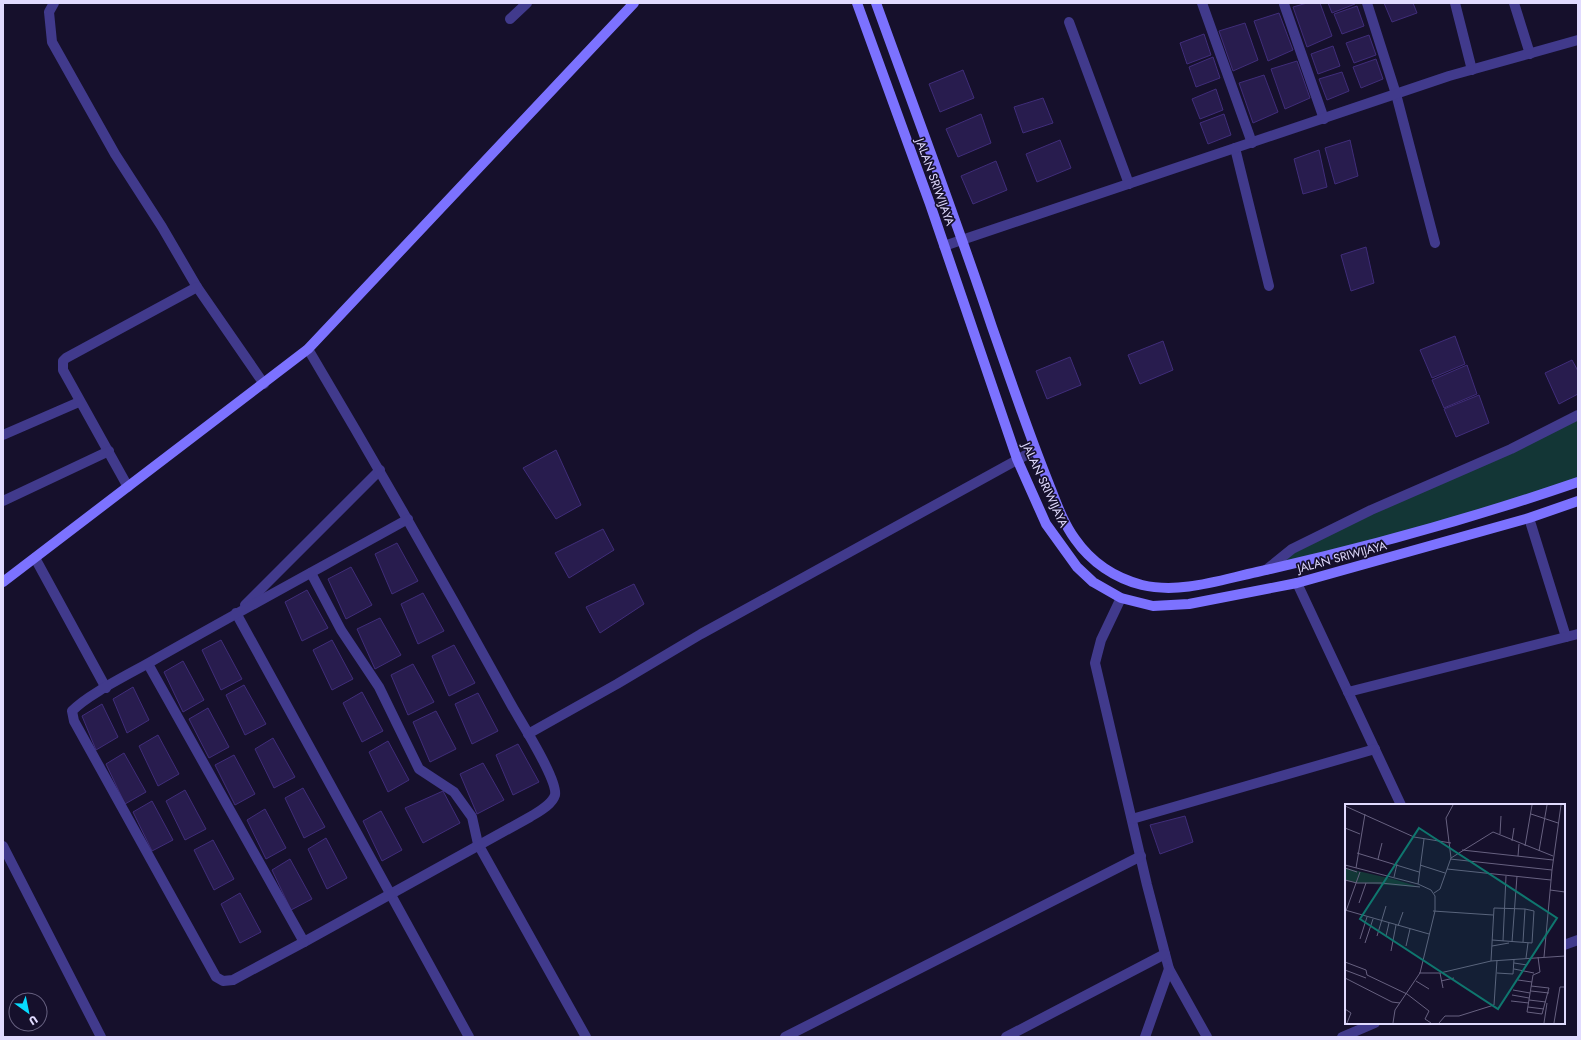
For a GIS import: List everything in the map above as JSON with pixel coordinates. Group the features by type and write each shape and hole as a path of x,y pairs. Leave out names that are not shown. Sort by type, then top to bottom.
{"main road":[{"path":"3,582 308,349 634,3"},
{"name":"JALAN SRIWIJAYA","path":"857,3 944,246 1017,459 1046,524 1077,567 1093,582 1121,598 1153,606 1189,604 1297,583 1529,518 1578,501"},
{"name":"JALAN SRIWIJAYA","path":"876,3 963,239 1035,450 1062,517 1075,540 1103,568 1121,578 1156,588 1176,588 1266,570 1427,528 1524,500 1578,482"},
{"path":"882,72 899,66"}],"street":[{"path":"54,3 49,12 52,42 115,154 162,227 197,287 264,384"},
{"path":"510,19 527,3"},
{"path":"1202,3 1252,143"},
{"path":"1367,3 1396,94 1435,243"},
{"path":"1455,3 1472,70"},
{"path":"1514,3 1530,54"},
{"path":"1284,4 1324,119"},
{"path":"1069,22 1129,184"},
{"path":"944,246 1396,94 1472,70 1578,40"},
{"path":"1235,148 1269,286"},
{"path":"128,487 109,451 79,402 62,365 66,358 197,287"},
{"path":"308,349 408,518 553,779 555,795 551,801 530,817 478,844 391,894 233,980 223,981 216,977 210,969 71,716 72,711 77,705 236,613 311,573 408,518"},
{"path":"3,435 79,402"},
{"path":"1266,570 1292,549 1371,510 1511,449 1578,415"},
{"path":"528,734 617,684 701,634 1035,450"},
{"path":"3,501 109,451"},
{"path":"236,613 380,470"},
{"path":"1529,518 1566,638"},
{"path":"35,558 106,688"},
{"path":"311,573 341,630 379,687 420,769 454,792 472,817 478,844 586,1037"},
{"path":"1297,583 1401,804"},
{"path":"1121,598 1101,640 1095,663 1168,969 1207,1037"},
{"path":"236,613 469,1037"},
{"path":"1348,692 1578,634"},
{"path":"148,664 304,942"},
{"path":"1132,819 1375,749"},
{"path":"3,846 101,1037"},
{"path":"785,1037 1141,856"},
{"path":"1565,945 1578,940"},
{"path":"1006,1037 1165,954"},
{"path":"1146,1037 1168,969"},
{"path":"1342,1037 1373,1024"}],"green space":[{"path":"1578,416 1578,481 1523,500 1269,568 1293,549"}],"building":[{"path":"1307,3 1320,3 1332,36 1307,47 1293,7"},
{"path":"1328,3 1355,3 1355,4 1332,13"},
{"path":"1384,3 1413,3 1417,13 1392,22"},
{"path":"1357,6 1364,26 1342,34 1334,14"},
{"path":"1279,13 1293,50 1268,61 1254,21"},
{"path":"1245,23 1258,60 1233,71 1219,31"},
{"path":"1204,34 1211,55 1187,64 1180,43"},
{"path":"1369,35 1376,55 1354,63 1346,43"},
{"path":"1333,46 1340,66 1318,74 1311,54"},
{"path":"1213,57 1220,78 1196,87 1189,67"},
{"path":"1376,59 1383,79 1361,88 1353,67"},
{"path":"1297,61 1310,98 1285,109 1271,69"},
{"path":"963,70 974,98 940,112 929,84"},
{"path":"1342,72 1349,91 1327,100 1319,79"},
{"path":"1264,75 1278,112 1253,123 1239,83"},
{"path":"1216,89 1223,110 1200,119 1192,99"},
{"path":"1043,98 1053,123 1023,133 1014,107"},
{"path":"981,114 991,143 958,157 946,129"},
{"path":"1224,114 1231,135 1208,144 1200,123"},
{"path":"1060,140 1071,168 1037,182 1026,154"},
{"path":"1350,140 1358,176 1335,184 1325,148"},
{"path":"1319,150 1327,187 1303,194 1294,159"},
{"path":"996,161 1007,190 973,204 961,176"},
{"path":"1366,247 1374,283 1351,291 1341,255"},
{"path":"1455,336 1465,364 1432,378 1420,350"},
{"path":"1163,341 1173,370 1140,384 1128,355"},
{"path":"1070,357 1081,385 1047,399 1036,371"},
{"path":"1572,360 1578,371 1578,394 1559,404 1545,373"},
{"path":"1467,365 1477,394 1444,408 1432,380"},
{"path":"1479,395 1489,423 1456,437 1444,409"},
{"path":"556,450 581,505 556,519 523,468"},
{"path":"603,529 614,550 569,578 555,553"},
{"path":"397,543 418,581 392,594 375,554"},
{"path":"351,567 372,605 346,619 328,579"},
{"path":"634,584 644,604 600,633 586,607"},
{"path":"307,590 328,628 302,641 285,602"},
{"path":"423,593 444,631 418,644 401,604"},
{"path":"380,618 401,655 375,669 357,629"},
{"path":"221,640 242,679 221,690 202,650"},
{"path":"332,640 353,679 332,690 313,650"},
{"path":"454,645 475,683 449,696 432,656"},
{"path":"183,661 204,700 183,712 164,672"},
{"path":"413,664 434,702 408,715 391,675"},
{"path":"244,685 266,724 245,735 226,695"},
{"path":"133,687 149,720 127,733 113,699"},
{"path":"362,692 383,731 362,742 343,703"},
{"path":"478,693 498,731 472,744 455,704"},
{"path":"102,704 118,737 96,750 82,716"},
{"path":"208,708 229,747 209,758 189,719"},
{"path":"436,711 456,749 430,762 413,722"},
{"path":"158,735 179,774 158,786 139,746"},
{"path":"273,738 295,777 274,788 255,749"},
{"path":"388,741 409,780 388,792 369,752"},
{"path":"518,744 539,782 513,795 496,755"},
{"path":"124,753 146,792 125,804 106,764"},
{"path":"234,755 255,794 235,805 215,765"},
{"path":"483,763 504,800 477,814 460,774"},
{"path":"303,788 325,827 304,838 285,798"},
{"path":"185,790 206,829 185,840 166,801"},
{"path":"443,791 460,823 423,843 405,808"},
{"path":"152,801 173,840 152,851 133,812"},
{"path":"265,809 286,848 266,859 247,820"},
{"path":"381,811 402,850 382,861 363,821"},
{"path":"1185,816 1193,842 1160,854 1150,825"},
{"path":"326,838 347,878 327,889 308,849"},
{"path":"213,840 234,879 214,890 194,850"},
{"path":"290,859 312,899 291,910 272,870"},
{"path":"240,893 261,932 240,943 221,904"}]}
